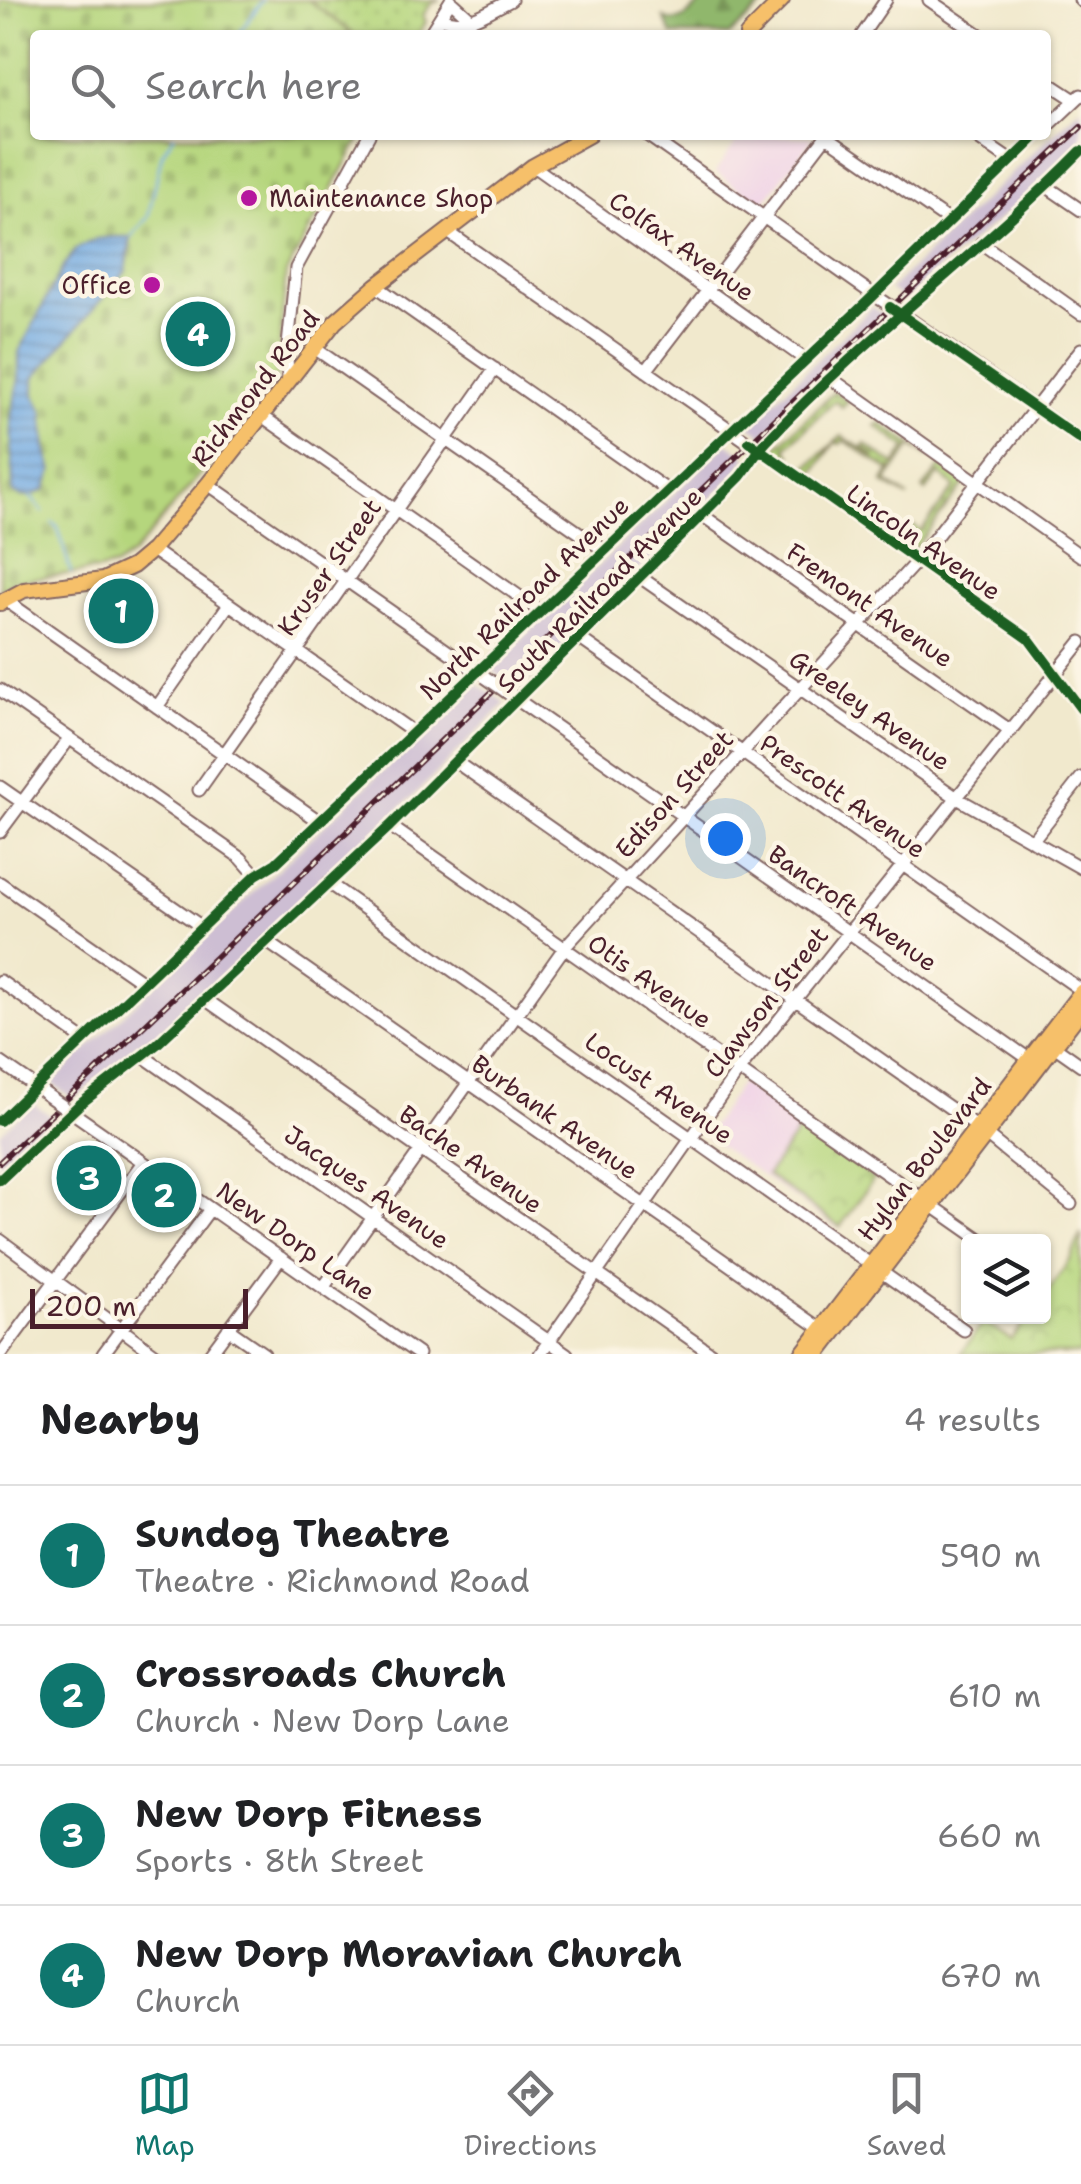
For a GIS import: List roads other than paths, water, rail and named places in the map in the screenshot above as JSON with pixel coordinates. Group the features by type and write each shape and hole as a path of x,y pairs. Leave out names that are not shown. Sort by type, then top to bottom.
{"main road":[{"path":"752,30 782,0"},
{"name":"Richmond Road","path":"2,601 24,590 118,575 152,550 335,322 533,166 580,140"},
{"name":"Hylan Boulevard","path":"1012,1092 1029,1059 1081,991"},
{"name":"Hylan Boulevard","path":"802,1354 826,1333 1012,1092 1081,1010"},
{"name":"Hylan Boulevard","path":"818,1354 826,1333"}],"street":[{"path":"433,30 451,0 472,20"},
{"path":"455,30 511,0"},
{"path":"865,30 886,0"},
{"path":"929,0 973,30"},
{"path":"440,18 456,24 472,20"},
{"path":"1051,83 1078,98 1051,123"},
{"path":"288,379 296,268 366,140"},
{"path":"655,140 1081,440"},
{"path":"646,370 821,140"},
{"path":"832,140 949,221"},
{"path":"980,140 1011,161"},
{"name":"North Railroad Avenue","path":"0,1121 40,1090 84,1040 256,875 276,862 413,732 481,674 540,611 733,431 1033,140"},
{"name":"South Railroad Avenue","path":"0,1180 68,1110 142,1056 390,826 740,477 758,448 1081,150"},
{"name":"Colfax Avenue","path":"533,166 806,360"},
{"path":"1046,186 1081,210"},
{"name":"Lincoln Avenue","path":"448,232 1029,639 1081,710"},
{"path":"981,244 1081,314"},
{"path":"376,286 667,490"},
{"path":"313,346 604,550"},
{"name":"Edison Street","path":"323,1288 564,948 917,561 1081,349"},
{"name":"Kruser Street","path":"199,790 495,370"},
{"path":"832,378 1081,556"},
{"path":"262,416 540,611"},
{"name":"Bancroft Avenue","path":"208,484 1029,1059"},
{"name":"Fremont Avenue","path":"702,515 1012,731"},
{"path":"152,550 413,732"},
{"name":"Greeley Avenue","path":"640,577 957,798 1081,868"},
{"path":"2,601 319,822"},
{"path":"157,707 229,604"},
{"name":"Prescott Avenue","path":"579,638 1081,991"},
{"name":"Clawson Street","path":"540,1354 739,1070 1081,642"},
{"path":"0,690 241,858 256,875"},
{"path":"0,832 69,739"},
{"path":"456,762 981,1132 1072,1204"},
{"path":"1032,841 1081,778"},
{"path":"0,787 202,927"},
{"name":"Otis Avenue","path":"390,826 973,1234"},
{"name":"Locust Avenue","path":"328,883 964,1330"},
{"path":"0,884 144,983"},
{"name":"Burbank Avenue","path":"266,941 826,1333"},
{"path":"0,981 84,1040"},
{"name":"Bache Avenue","path":"205,999 712,1354"},
{"path":"1054,1046 1081,1065"},
{"name":"Jacques Avenue","path":"142,1056 567,1354"},
{"name":"New Dorp Lane","path":"0,1062 418,1354"},
{"path":"0,1354 143,1162"},
{"path":"103,1354 210,1208"},
{"path":"0,1240 155,1354"},
{"path":"210,1354 281,1258"},
{"path":"228,1329 264,1354"}],"water":[{"path":"131,237 126,271 34,378 34,394 43,411 53,471 45,490 20,496 13,491 11,419 19,379 19,352 76,249 96,239"}],"waterway":[{"path":"242,30 263,0"},
{"path":"131,237 148,217 162,154 171,140"},
{"path":"30,496 43,512"},
{"path":"52,522 58,528 71,573"}],"railway":[{"path":"0,1162 1081,127"}],"place":[{"name":"Maintenance Shop","path":"249,198"},
{"name":"Office","path":"152,285"},
{"name":"New Dorp Moravian Church","path":"198,334"},
{"name":"Sundog Theatre","path":"121,611"},
{"name":"New Dorp Fitness","path":"89,1178"},
{"name":"Crossroads Church","path":"164,1195"}]}
